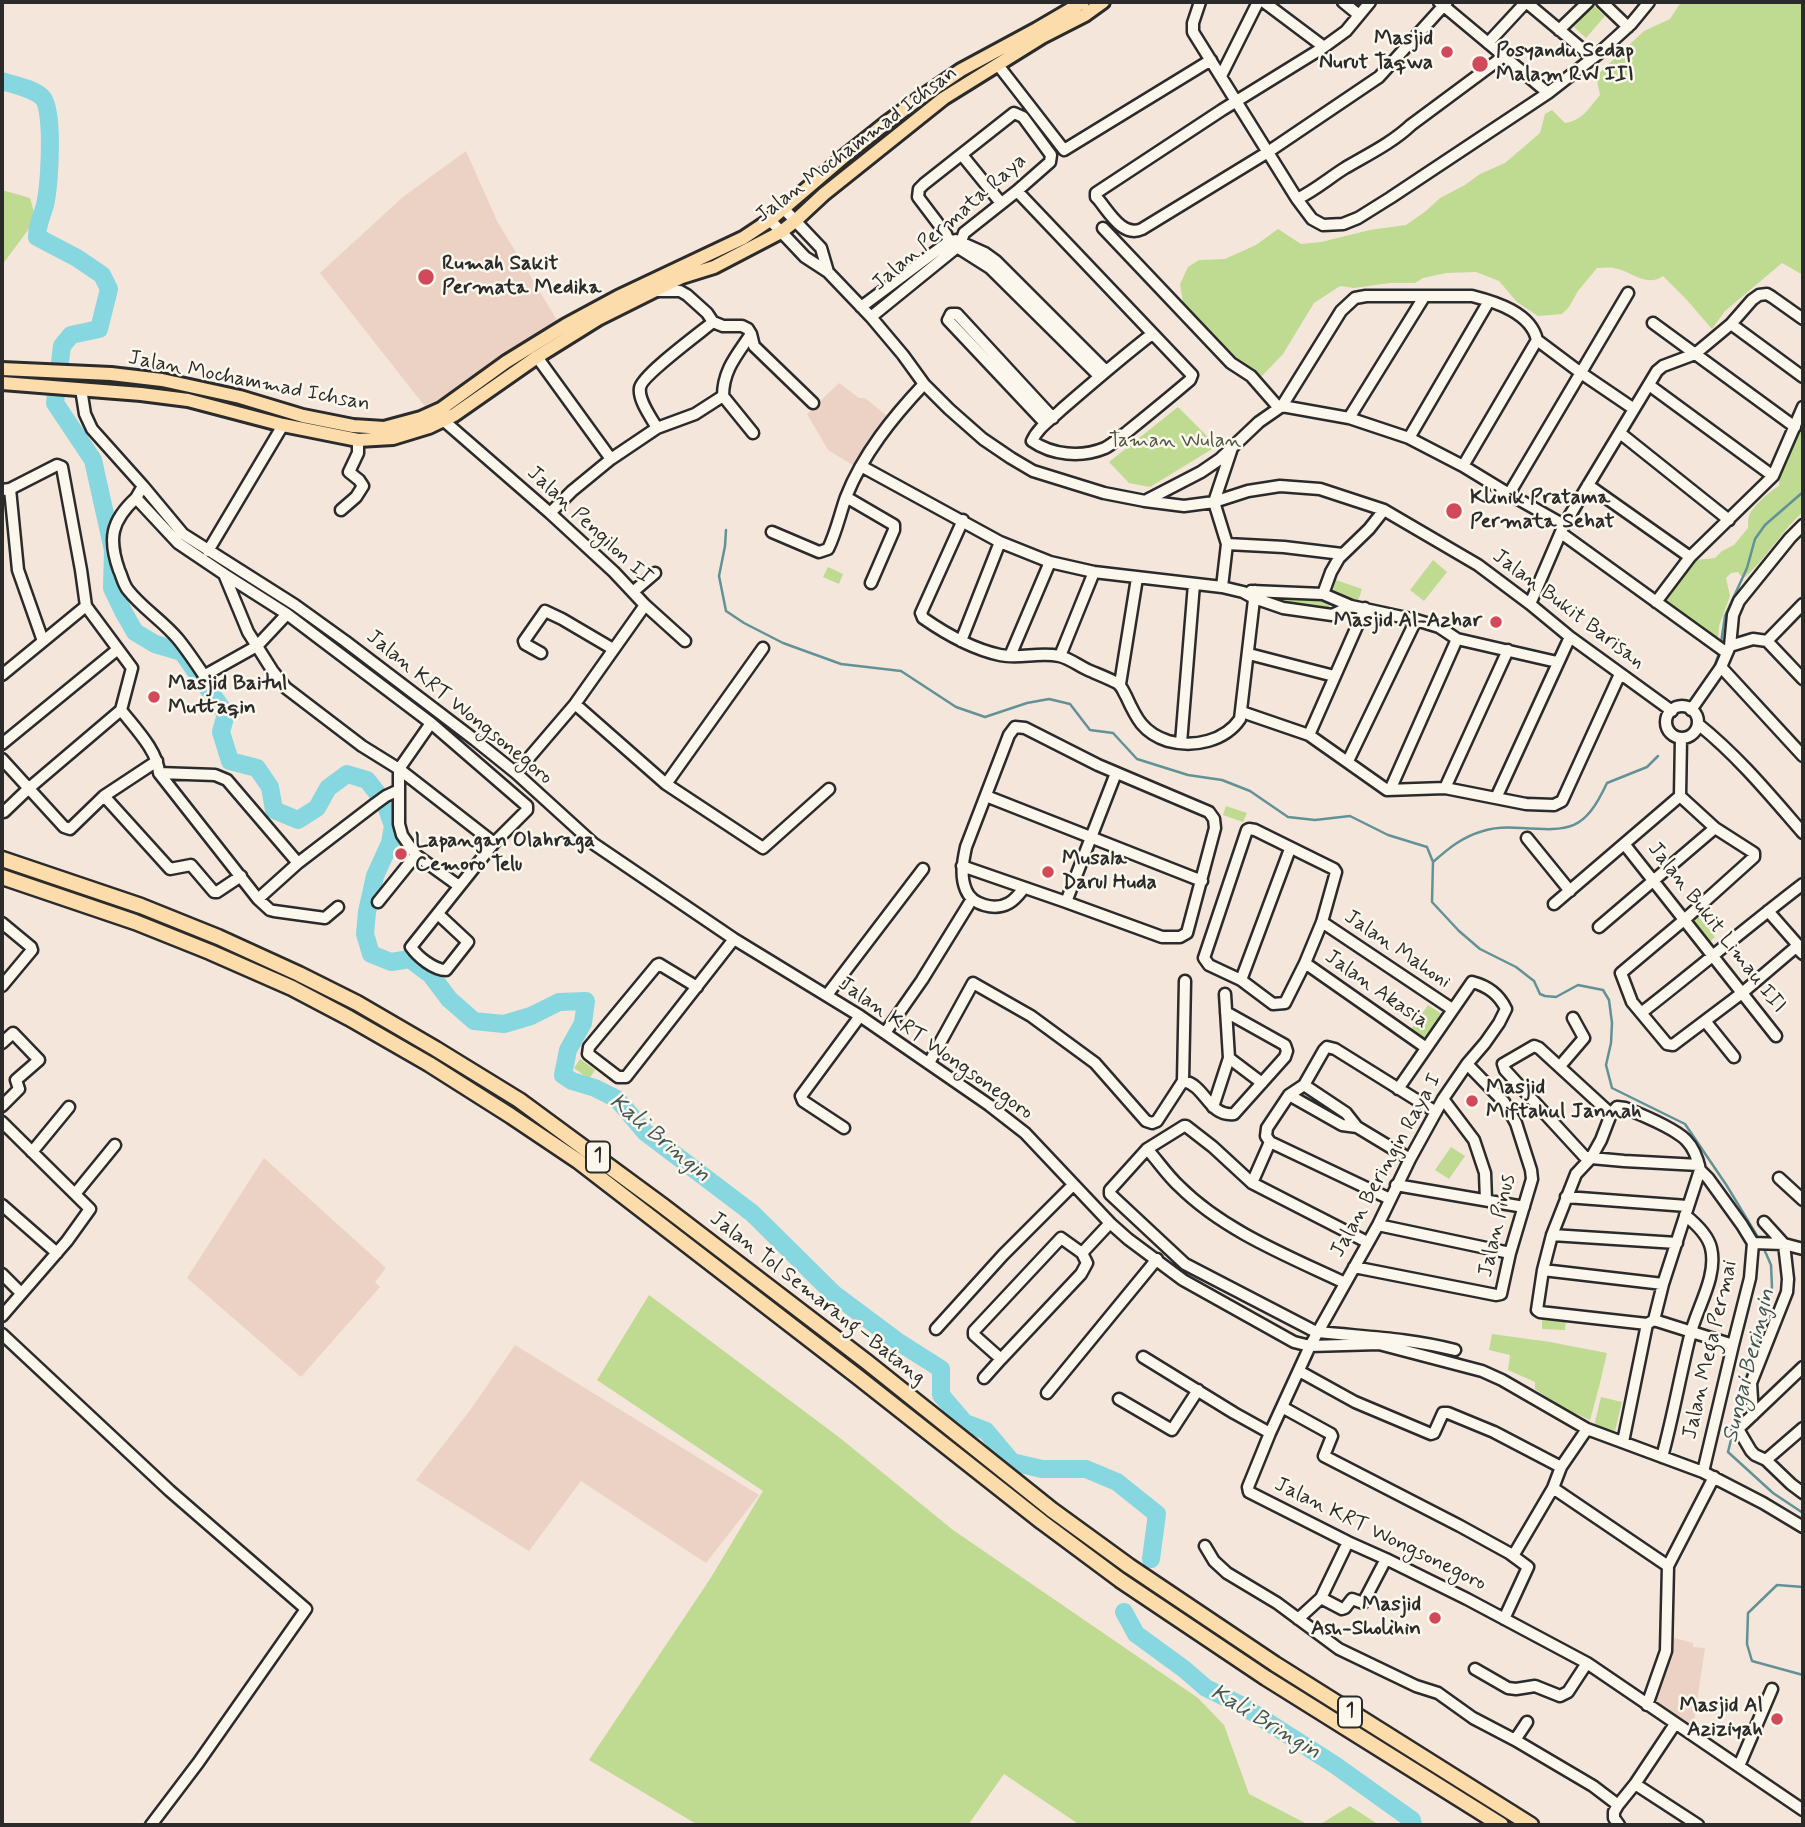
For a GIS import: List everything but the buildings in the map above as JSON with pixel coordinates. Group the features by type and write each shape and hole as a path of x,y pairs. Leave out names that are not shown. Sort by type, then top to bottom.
{"highway":[{"name":"Jalan Tol Semarang–Batang","path":"2,859 141,906 299,974 357,1003 519,1100 663,1206 1052,1510 1129,1566 1275,1664 1531,1825"},
{"name":"Jalan Tol Semarang–Batang","path":"2,877 135,922 292,988 406,1051 511,1116 589,1169 1120,1580 1266,1678 1501,1825"}],"main road":[{"name":"Jalan Mochammad Ichsan","path":"2,383 188,400 283,425 358,440 393,438 429,427 454,415 534,352 597,308 652,286 771,220 839,160 961,70 1083,2"},
{"name":"Jalan Mochammad Ichsan","path":"652,286 714,267 780,232 944,98 1103,2"},
{"path":"961,70 970,82"},
{"name":"Jalan Mochammad Ichsan","path":"2,369 111,374 162,380 240,397 303,416 353,426 384,428 421,418 441,409 506,362 534,352"},
{"path":"159,396 162,380"}],"street":[{"path":"1200,2 1193,32 1297,199 1312,219 1323,225 1343,224 1358,218 1548,93 1593,58 1628,26 1649,2"},
{"path":"1221,76 1258,2"},
{"path":"1264,2 1324,47"},
{"path":"1343,2 1359,15"},
{"path":"1370,2 1346,31 1096,193 1098,200 1122,227 1137,232 1268,152 1380,77 1443,3 1548,93"},
{"path":"1488,43 1526,2 1593,58"},
{"path":"1559,30 1588,2"},
{"path":"1602,2 1628,26"},
{"path":"1297,199 1400,135 1504,56"},
{"path":"998,65 1064,150 1211,60"},
{"name":"Jalan Permata Raya","path":"861,307 955,240 1051,162 1051,155 1020,114 1014,113 919,189 918,197 929,214 955,240"},
{"path":"962,155 1001,204"},
{"path":"1017,191 1192,375 1190,380 1107,447 1078,454 1061,452 1032,441 1034,435 1049,420 1102,373 1152,334"},
{"name":"Jalan Bukit Barisan","path":"784,209 821,248 828,272"},
{"name":"Jalan Bukit Barisan","path":"771,220 805,257 828,272 871,317 925,384 949,409 982,439 1033,471 1081,487 1145,501 1184,506 1214,502 1248,491 1280,486 1320,489 1384,510 1478,565 1570,637 1672,711"},
{"path":"1103,228 1231,363 1251,376 1281,407 1349,418 1409,438 1463,466 1562,529 1656,603 1729,649"},
{"path":"955,240 985,253 1102,373"},
{"name":"Jalan Permata Raya","path":"871,317 955,240"},
{"path":"652,286 680,291 687,295 708,313 713,322 748,329 754,346 813,403"},
{"path":"1509,494 1628,293"},
{"path":"1530,604 1562,529 1657,371 1663,366 1695,354 1731,324 1759,295 1767,294 1803,319"},
{"path":"1145,501 1201,472 1259,422 1281,407 1341,311 1355,298 1472,296 1489,300 1528,322 1535,331 1537,340 1634,409"},
{"path":"1349,418 1424,297"},
{"path":"1409,438 1489,300"},
{"path":"999,367 957,314 951,314 948,320 999,367 1049,420"},
{"path":"657,428 641,398 642,383 655,368 713,322"},
{"path":"1653,323 1795,427"},
{"path":"1731,324 1803,377"},
{"path":"751,334 724,376 723,396 753,433"},
{"path":"1463,466 1537,340"},
{"path":"534,352 611,459"},
{"path":"772,532 819,552 828,550 846,496 861,466 896,414 925,384"},
{"path":"1649,385 1773,476"},
{"name":"Jalan KRT Wongsonegoro","path":"81,389 85,414 92,429 183,534 295,605 345,641 516,773 594,845 733,939 886,1033 989,1105 1025,1133 1110,1223 1183,1280 1294,1342 1310,1346 1270,1433 1248,1487 1249,1492 1587,1663 1803,1810"},
{"path":"550,513 611,459 657,428 695,414 723,396"},
{"path":"1656,603 1690,557 1773,476 1803,407"},
{"name":"Jalan Pengilon II","path":"443,420 550,513 644,604 575,704 516,773"},
{"path":"208,551 283,425"},
{"path":"1620,433 1729,520"},
{"path":"341,510 363,486 349,471 358,453 358,440"},
{"path":"1222,587 1227,544 1214,502 1232,448"},
{"path":"4,812 121,710 132,668 86,606 62,467 57,465 6,490 18,570 43,641"},
{"path":"861,466 1000,542 1050,562 1094,572 1222,587 1254,595 1283,608 1332,615 1351,606"},
{"path":"1588,485 1690,557"},
{"path":"143,486 114,526 112,536 115,558 126,587 147,611 177,637 203,674 208,674 257,646 287,614"},
{"path":"846,496 894,525 871,583"},
{"path":"136,498 178,543 287,614 431,723 527,806 527,810 494,843 411,947 420,957 440,970 446,970 468,942 438,914"},
{"path":"1323,594 1331,572 1342,554 1370,529 1384,510"},
{"path":"963,520 920,613 961,641 987,651 1010,656 1060,656 1120,684"},
{"path":"1691,710 1721,667 1729,649 1733,615 1739,601 1803,525"},
{"path":"961,641 1000,542"},
{"path":"1227,544 1342,554"},
{"path":"1010,656 1050,562"},
{"path":"1060,656 1094,572"},
{"path":"634,592 654,573"},
{"path":"224,574 248,632 286,688 362,746 399,769 494,843"},
{"path":"1137,578 1120,684 1142,726 1167,740 1181,743 1216,739 1237,724 1242,712 1254,595"},
{"path":"1181,743 1194,584"},
{"path":"1254,595 1323,594 1351,606 1439,627 1457,639 1558,662"},
{"path":"644,604 685,641"},
{"path":"2,675 86,606"},
{"path":"1309,734 1365,608"},
{"path":"1767,640 1801,610"},
{"path":"541,653 524,641 545,611 613,649"},
{"path":"1348,761 1416,620"},
{"path":"1496,798 1570,637"},
{"path":"1390,790 1457,639"},
{"path":"1729,649 1753,639 1767,640 1803,679"},
{"path":"666,783 763,648"},
{"path":"2,744 118,649"},
{"path":"1445,788 1508,650"},
{"path":"1249,654 1334,676"},
{"path":"1721,667 1803,756"},
{"path":"1242,712 1309,734 1383,788 1445,788 1526,804 1554,805 1562,801 1620,674"},
{"path":"575,704 666,783 763,848 829,789"},
{"path":"1698,724 1692,734 1681,738 1675,737 1667,727 1668,716 1672,711 1681,707 1691,710 1698,724 1719,741 1768,792 1803,834"},
{"path":"121,710 157,761 159,773 258,899 270,910 326,918 338,907"},
{"path":"431,723 399,769 400,830 416,855 459,886"},
{"path":"962,866 1066,902 1162,937 1180,937 1190,928 1215,828 1214,819 1209,812 1116,773 1025,728 1015,727 1009,734 966,847 962,866 965,889 972,899 985,906 1008,904 1024,888"},
{"path":"1554,904 1679,796 1681,738"},
{"path":"2,758 64,827 70,829 104,796 157,761"},
{"path":"159,773 215,775 227,780 298,863"},
{"path":"1066,902 1116,773"},
{"path":"258,899 298,863 386,796 399,790"},
{"path":"104,796 170,869 191,865 214,892 241,876"},
{"path":"986,796 1202,881"},
{"path":"1679,796 1715,828 1754,853 1754,857 1621,973 1632,1002 1667,1044 1673,1045 1800,951 1768,911"},
{"path":"1599,927 1715,828"},
{"path":"1247,830 1255,830 1290,849 1336,872 1322,922 1305,963 1285,1003 1272,1004 1241,980 1209,964 1204,958 1247,830"},
{"path":"1527,838 1570,891"},
{"name":"Jalan Bukit Limau III","path":"1625,845 1776,1036"},
{"path":"1241,980 1290,849"},
{"path":"378,902 416,855"},
{"path":"827,995 923,869"},
{"path":"1641,1013 1803,884"},
{"path":"886,1033 972,899"},
{"name":"Jalan Mahoni","path":"1322,922 1452,1009"},
{"path":"2,923 32,950 2,986"},
{"path":"697,986 657,965 589,1047 588,1054 618,1077 626,1077 697,986 733,939"},
{"name":"Jalan Akasia","path":"1305,963 1425,1047"},
{"path":"929,1063 972,983 1031,1016 1094,1063 1146,1121 1152,1123 1157,1121 1183,1081 1185,981"},
{"name":"Jalan Beringin Raya I","path":"1310,1346 1378,1225 1396,1185 1443,1099 1499,1023 1506,1009 1499,996 1490,988 1472,982 1452,1009"},
{"path":"1213,1107 1229,1058 1225,994"},
{"path":"1398,1089 1452,1009"},
{"path":"1183,1081 1193,1085 1223,1114 1234,1114 1285,1057 1285,1045 1226,1013"},
{"path":"844,1128 803,1101 801,1096 860,1016"},
{"path":"1560,1066 1584,1038 1573,1018"},
{"path":"1705,1021 1734,1057"},
{"path":"2,1043 13,1033 39,1060 16,1080 19,1088 2,1106"},
{"path":"1623,1442 1650,1322 1700,1168 1591,1158 1584,1156 1504,1070 1503,1064 1534,1046 1542,1050 1611,1114 1591,1158 1576,1174 1552,1235 1543,1270 1537,1307 1539,1312 1650,1322 1733,1345"},
{"path":"1390,1199 1270,1142 1266,1136 1266,1128 1289,1095 1304,1085 1327,1047 1335,1049 1436,1112"},
{"path":"1229,1058 1262,1083"},
{"name":"Jalan Pinus","path":"1354,1267 1501,1294 1532,1179 1531,1170 1516,1123 1504,1102 1467,1064"},
{"path":"1304,1085 1346,1113 1357,1127 1410,1159"},
{"path":"1289,1095 1342,1125 1357,1127"},
{"path":"1443,1099 1474,1140 1485,1173 1486,1200"},
{"path":"32,1152 69,1107"},
{"name":"Jalan Mega Permai","path":"1611,1114 1617,1107 1621,1107 1677,1133 1688,1143 1700,1168 1753,1243 1751,1278 1703,1472"},
{"path":"2,1122 90,1209 57,1253 2,1316"},
{"path":"1367,1242 1252,1183 1213,1147 1184,1126 1147,1149 1110,1190 1110,1194 1185,1264 1319,1332 1380,1336 1455,1350"},
{"path":"1252,1183 1270,1142"},
{"path":"75,1194 114,1145"},
{"path":"1147,1149 1180,1187 1224,1222 1345,1283"},
{"path":"1779,1178 1803,1200"},
{"path":"936,1329 1003,1255 1073,1185"},
{"path":"1396,1185 1524,1206"},
{"path":"1566,1197 1686,1211 1707,1239 1711,1250 1708,1283 1690,1332 1662,1457"},
{"path":"2,1205 57,1253"},
{"path":"1082,1253 1110,1223"},
{"path":"1753,1415 1751,1383 1787,1292 1788,1279 1784,1244 1764,1223"},
{"path":"1378,1225 1510,1253"},
{"path":"1552,1235 1677,1243"},
{"path":"984,1378 1081,1274 1087,1263 1082,1253 1061,1238 974,1331 974,1335 1001,1359"},
{"path":"1753,1243 1784,1244 1803,1249"},
{"path":"1047,1393 1157,1259"},
{"path":"1543,1270 1662,1284"},
{"path":"2,1274 21,1293"},
{"path":"2,1334 170,1491 306,1609 151,1825"},
{"path":"1310,1346 1379,1344 1482,1371 1587,1429 1703,1472 1803,1527"},
{"path":"1143,1357 1270,1433"},
{"path":"1801,1488 1751,1451 1738,1429 1803,1367"},
{"path":"1299,1371 1355,1402 1431,1434 1434,1433 1443,1413 1448,1413 1494,1432 1561,1468"},
{"path":"1119,1399 1172,1430 1198,1390"},
{"path":"1283,1407 1332,1435 1324,1456 1460,1525 1513,1556 1529,1569 1504,1619"},
{"path":"1766,1460 1803,1428"},
{"path":"1513,1556 1553,1488 1561,1468 1587,1429"},
{"path":"1647,1705 1666,1651 1668,1566 1714,1477"},
{"path":"1553,1488 1668,1566"},
{"path":"1298,1619 1321,1598 1348,1542"},
{"path":"1205,1546 1214,1561 1227,1573 1278,1603 1339,1649 1416,1686 1438,1693 1474,1718 1593,1786 1618,1805"},
{"path":"1321,1598 1342,1609 1351,1600 1363,1603 1386,1559"},
{"path":"1475,1669 1508,1688 1535,1686 1560,1696 1568,1692 1587,1663"},
{"path":"1740,1766 1772,1689"},
{"path":"1515,1740 1527,1722"},
{"path":"1619,1825 1614,1818 1614,1812 1675,1724"},
{"path":"1635,1784 1698,1825"}],"shaded area":[{"name":"Rumah Sakit Permata Medika","path":"466,151 497,221 557,320 427,409 320,273 403,197"},
{"path":"839,383 859,398 865,398 887,416 856,467 828,450 807,414"},
{"path":"264,1158 386,1268 375,1282 380,1287 301,1377 187,1278"},
{"path":"515,1345 759,1495 706,1563 581,1481 529,1551 416,1480 471,1409"},
{"path":"1671,1637 1693,1643 1693,1647 1705,1648 1693,1728 1651,1704 1665,1669"}],"green space":[{"path":"1681,2 1803,2 1803,275 1782,263 1725,311 1712,329 1663,276 1645,280 1612,268 1597,268 1562,314 1538,316 1517,302 1499,281 1476,272 1446,273 1423,278 1415,283 1354,288 1340,286 1314,303 1283,354 1260,378 1217,343 1184,308 1180,284 1188,267 1199,260 1225,259 1256,245 1278,229 1301,244 1406,225 1440,198 1480,174 1505,163 1540,133 1545,114 1552,110 1565,123 1581,117 1600,95 1596,76 1644,31 1670,19"},
{"path":"1593,5 1605,16 1586,38 1574,27"},
{"path":"2,190 30,198 35,216 2,265"},
{"name":"Taman Wulan","path":"1178,407 1217,446 1150,487 1129,483 1109,462"},
{"path":"1803,425 1803,512 1745,577 1738,572 1731,573 1726,578 1730,596 1719,626 1718,641 1663,602 1688,565 1696,560 1715,558 1734,545 1748,528 1749,516 1754,508 1779,486 1780,471"},
{"path":"1433,560 1447,572 1424,601 1410,590"},
{"path":"828,567 843,574 839,584 823,577"},
{"path":"1336,580 1362,589 1358,601 1332,593"},
{"path":"1270,597 1321,598 1331,605 1327,609 1281,605 1270,601"},
{"path":"1226,806 1247,813 1243,822 1223,815"},
{"name":"Lapangan Olahraga Cemoro Telu","path":"398,843 412,854 403,865 389,854"},
{"path":"1697,915 1715,937 1707,944 1689,921"},
{"path":"1428,1005 1443,1015 1425,1041 1410,1031"},
{"path":"580,1059 595,1070 589,1079 574,1068"},
{"path":"1451,1147 1465,1156 1449,1179 1435,1170"},
{"path":"649,1295 840,1438 953,1530 1198,1698 1224,1725 1249,1794 1309,1825 1080,1825 1004,1774 968,1825 698,1825 589,1760 710,1579 763,1491 597,1380"},
{"path":"1542,1317 1566,1318 1565,1330 1542,1329"},
{"path":"1492,1334 1607,1353 1590,1420 1561,1407 1535,1389 1535,1382 1508,1370 1510,1355 1489,1350"},
{"path":"1601,1397 1622,1402 1615,1431 1594,1426"},
{"path":"1350,1806 1379,1825 1319,1825"}],"waterway":[{"name":"Kali Bringin","path":"2,81 23,87 42,97 49,116 48,182 37,237 102,275 109,289 99,329 71,335 62,346 55,403 93,460 113,550 112,588 135,632 155,644 182,652 226,714 221,732 230,761 257,768 270,787 274,810 298,820 317,808 328,788 347,774 367,780 385,803 393,826 390,843 375,876 367,912 365,934 371,954 391,962 410,959 431,975 449,999 474,1021 504,1024 531,1016 559,1002 586,1001 583,1023 568,1050 563,1075 617,1099 645,1132 752,1213 834,1294 897,1341 941,1369 941,1395 965,1423 986,1431 1012,1462 1042,1469 1086,1469 1117,1482 1157,1514 1151,1559"},
{"path":"1721,643 1725,616 1747,568 1755,539 1765,525 1803,492"},
{"name":"Sungai Beringin","path":"726,530 719,576 726,611 783,643 841,664 901,671 956,707 985,717 1027,703 1049,699 1070,704 1090,730 1113,733 1137,759 1188,775 1222,780 1250,791 1288,817 1315,820 1350,816 1388,835 1427,847 1433,862 1432,902 1480,949 1516,967 1534,981 1540,994 1545,996 1556,997 1578,985 1603,990 1609,1000 1612,1023 1606,1065 1612,1088 1685,1124 1759,1239"},
{"path":"1713,670 1718,656"},
{"path":"1433,862 1475,833 1507,827 1552,829 1574,825 1591,811 1607,783 1647,767 1658,756"},
{"name":"Sungai Beringin","path":"1764,1249 1771,1265 1772,1287 1728,1452 1773,1493 1803,1513"},
{"name":"Sungai Beringin","path":"1803,1587 1777,1585 1748,1613 1747,1644 1752,1661 1803,1675"},
{"name":"Kali Bringin","path":"1124,1612 1136,1634 1206,1688 1241,1705 1335,1765 1412,1820 1413,1825"}],"place":[{"name":"Masjid Nurut Taqwa","path":"1447,52"},
{"name":"Posyandu Sedap Malam RW III","path":"1480,64"},
{"name":"Rumah Sakit Permata Medika","path":"426,277"},
{"name":"Klinik Pratama Permata Sehat","path":"1454,511"},
{"name":"Masjid Al-Azhar","path":"1496,622"},
{"name":"Masjid Baitul Muttaqin","path":"154,697"},
{"name":"Lapangan Olahraga Cemoro Telu","path":"401,854"},
{"name":"Musala Darul Huda","path":"1048,872"},
{"name":"Masjid Miftahul Jannah","path":"1472,1101"},
{"name":"Masjid Ash-Sholihin","path":"1435,1618"},
{"name":"Masjid Al Aziziyah","path":"1777,1719"}]}
